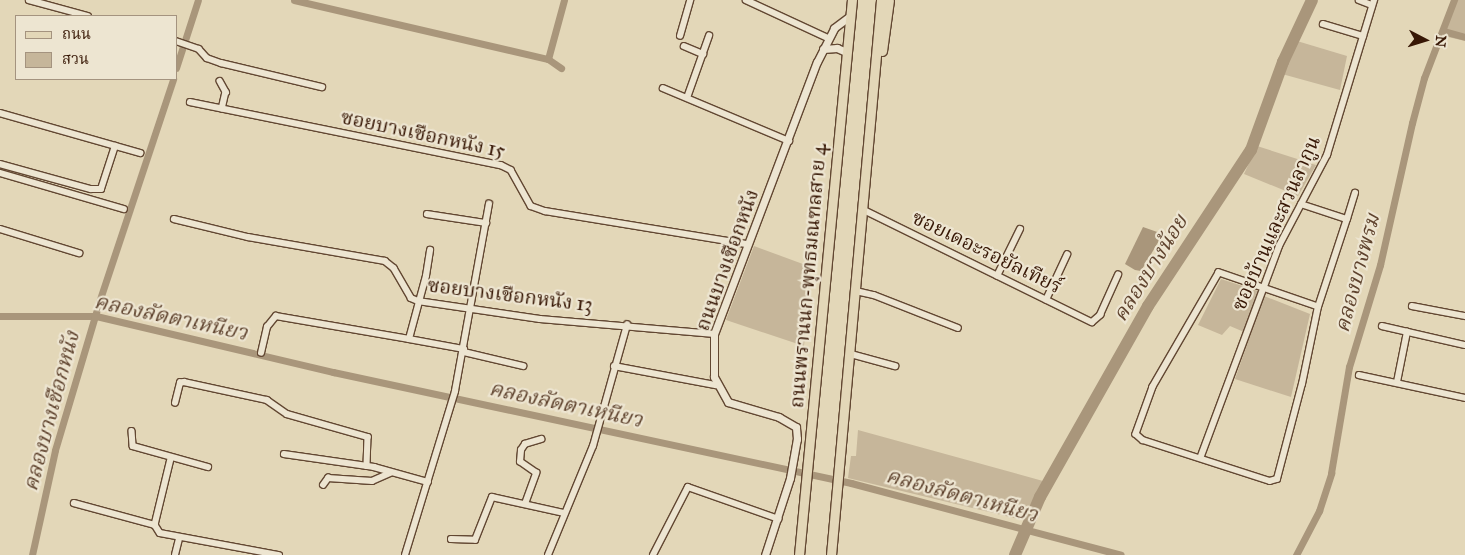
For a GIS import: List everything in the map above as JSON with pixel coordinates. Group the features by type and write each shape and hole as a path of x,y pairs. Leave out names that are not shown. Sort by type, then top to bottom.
{"main road":[{"name":"ถนนพรานนก-พุทธมณฑลสาย 4","path":"799,555 811,447 852,0"},
{"path":"831,555 864,210 881,0"},
{"path":"872,97 889,0"}],"street":[{"path":"29,0 84,15"},
{"path":"680,36 690,0"},
{"path":"746,0 828,38"},
{"path":"1359,0 1373,3"},
{"name":"ซอยบ้านและสวนลากูน","path":"1201,456 1263,289 1301,204 1327,154 1373,3"},
{"name":"ถนนบางเชือกหนัง","path":"716,385 714,334 747,244 828,38 834,28 850,16"},
{"path":"1323,24 1363,36"},
{"path":"687,98 709,36"},
{"path":"178,42 196,48 216,61 322,87"},
{"path":"684,46 703,54"},
{"path":"824,49 837,48 846,52"},
{"path":"220,81 226,92 222,108"},
{"path":"663,88 788,141"},
{"name":"ซอยบางเชือกหนัง 15","path":"190,102 501,165 511,170 531,206 545,211 747,244"},
{"path":"0,113 140,153"},
{"path":"0,164 91,189 101,189 115,146"},
{"path":"0,173 124,209"},
{"path":"1318,307 1219,274 1153,387 1138,422 1136,434 1143,440 1201,456 1270,481 1280,476 1318,307 1355,193"},
{"path":"405,555 455,391 464,351 489,204"},
{"path":"1301,204 1347,219"},
{"name":"ซอยเดอะรอยัลเทียร์","path":"864,210 1092,322 1097,320 1118,275"},
{"path":"427,214 486,223"},
{"name":"ซอยบางเชือกหนัง 13","path":"174,219 248,237 385,261 394,268 412,298 418,301 471,311 714,334"},
{"path":"0,229 79,253"},
{"path":"997,276 1020,229"},
{"path":"409,339 426,276 430,250"},
{"path":"1046,300 1067,255"},
{"path":"856,292 874,295 958,328"},
{"path":"1412,306 1465,316"},
{"path":"261,353 267,327 276,316 409,339 523,366"},
{"path":"548,555 597,433 626,325"},
{"path":"1382,326 1465,345"},
{"path":"1397,382 1407,332"},
{"path":"851,354 895,366"},
{"path":"614,366 716,385 728,402 735,406 790,421 796,427 797,439 794,462 778,519 765,555"},
{"path":"1359,375 1465,398"},
{"path":"175,402 180,383 184,382 267,400 287,414 368,437 367,466"},
{"path":"132,431 133,446 170,455 171,459 208,467"},
{"path":"525,504 537,477 535,470 520,462 521,450 524,444 541,439"},
{"path":"284,454 367,466 428,482"},
{"path":"155,525 171,459"},
{"path":"323,485 328,478 372,480 390,473"},
{"path":"653,555 688,487 778,519"},
{"path":"450,539 474,540 492,497 564,513"},
{"path":"74,503 155,525 160,533 179,539 279,555"},
{"path":"176,555 179,539"}],"green space":[{"path":"1457,0 1465,0 1465,41 1444,36"},
{"path":"1297,41 1347,56 1340,90 1282,74"},
{"path":"1257,146 1316,165 1298,196 1244,174"},
{"path":"754,246 811,267 804,346 726,320"},
{"path":"1221,279 1258,291 1244,332 1230,326 1222,335 1198,325"},
{"path":"1264,296 1310,314 1291,397 1235,379"},
{"path":"858,430 1043,481 1022,520 848,478 851,456 856,456"}],"shaded area":[{"path":"1143,227 1163,234 1141,271 1125,264"}],"waterway":[{"name":"คลองบางเชือกหนัง","path":"178,62 198,0"},
{"path":"294,0 548,59 561,68"},
{"path":"548,59 564,0"},
{"name":"คลองบางน้อย","path":"1015,555 1040,497 1148,306 1251,150 1283,62 1312,0"},
{"name":"คลองบางพรม","path":"1296,555 1319,511 1331,473 1349,367 1380,265 1412,123 1424,78 1454,0"},
{"path":"1443,31 1465,37"},
{"name":"คลองลัดตาเหนียว","path":"32,555 55,450 99,302 173,80"},
{"name":"คลองลัดตาเหนียว","path":"0,316 96,316 333,372 851,483 1121,555"}]}
